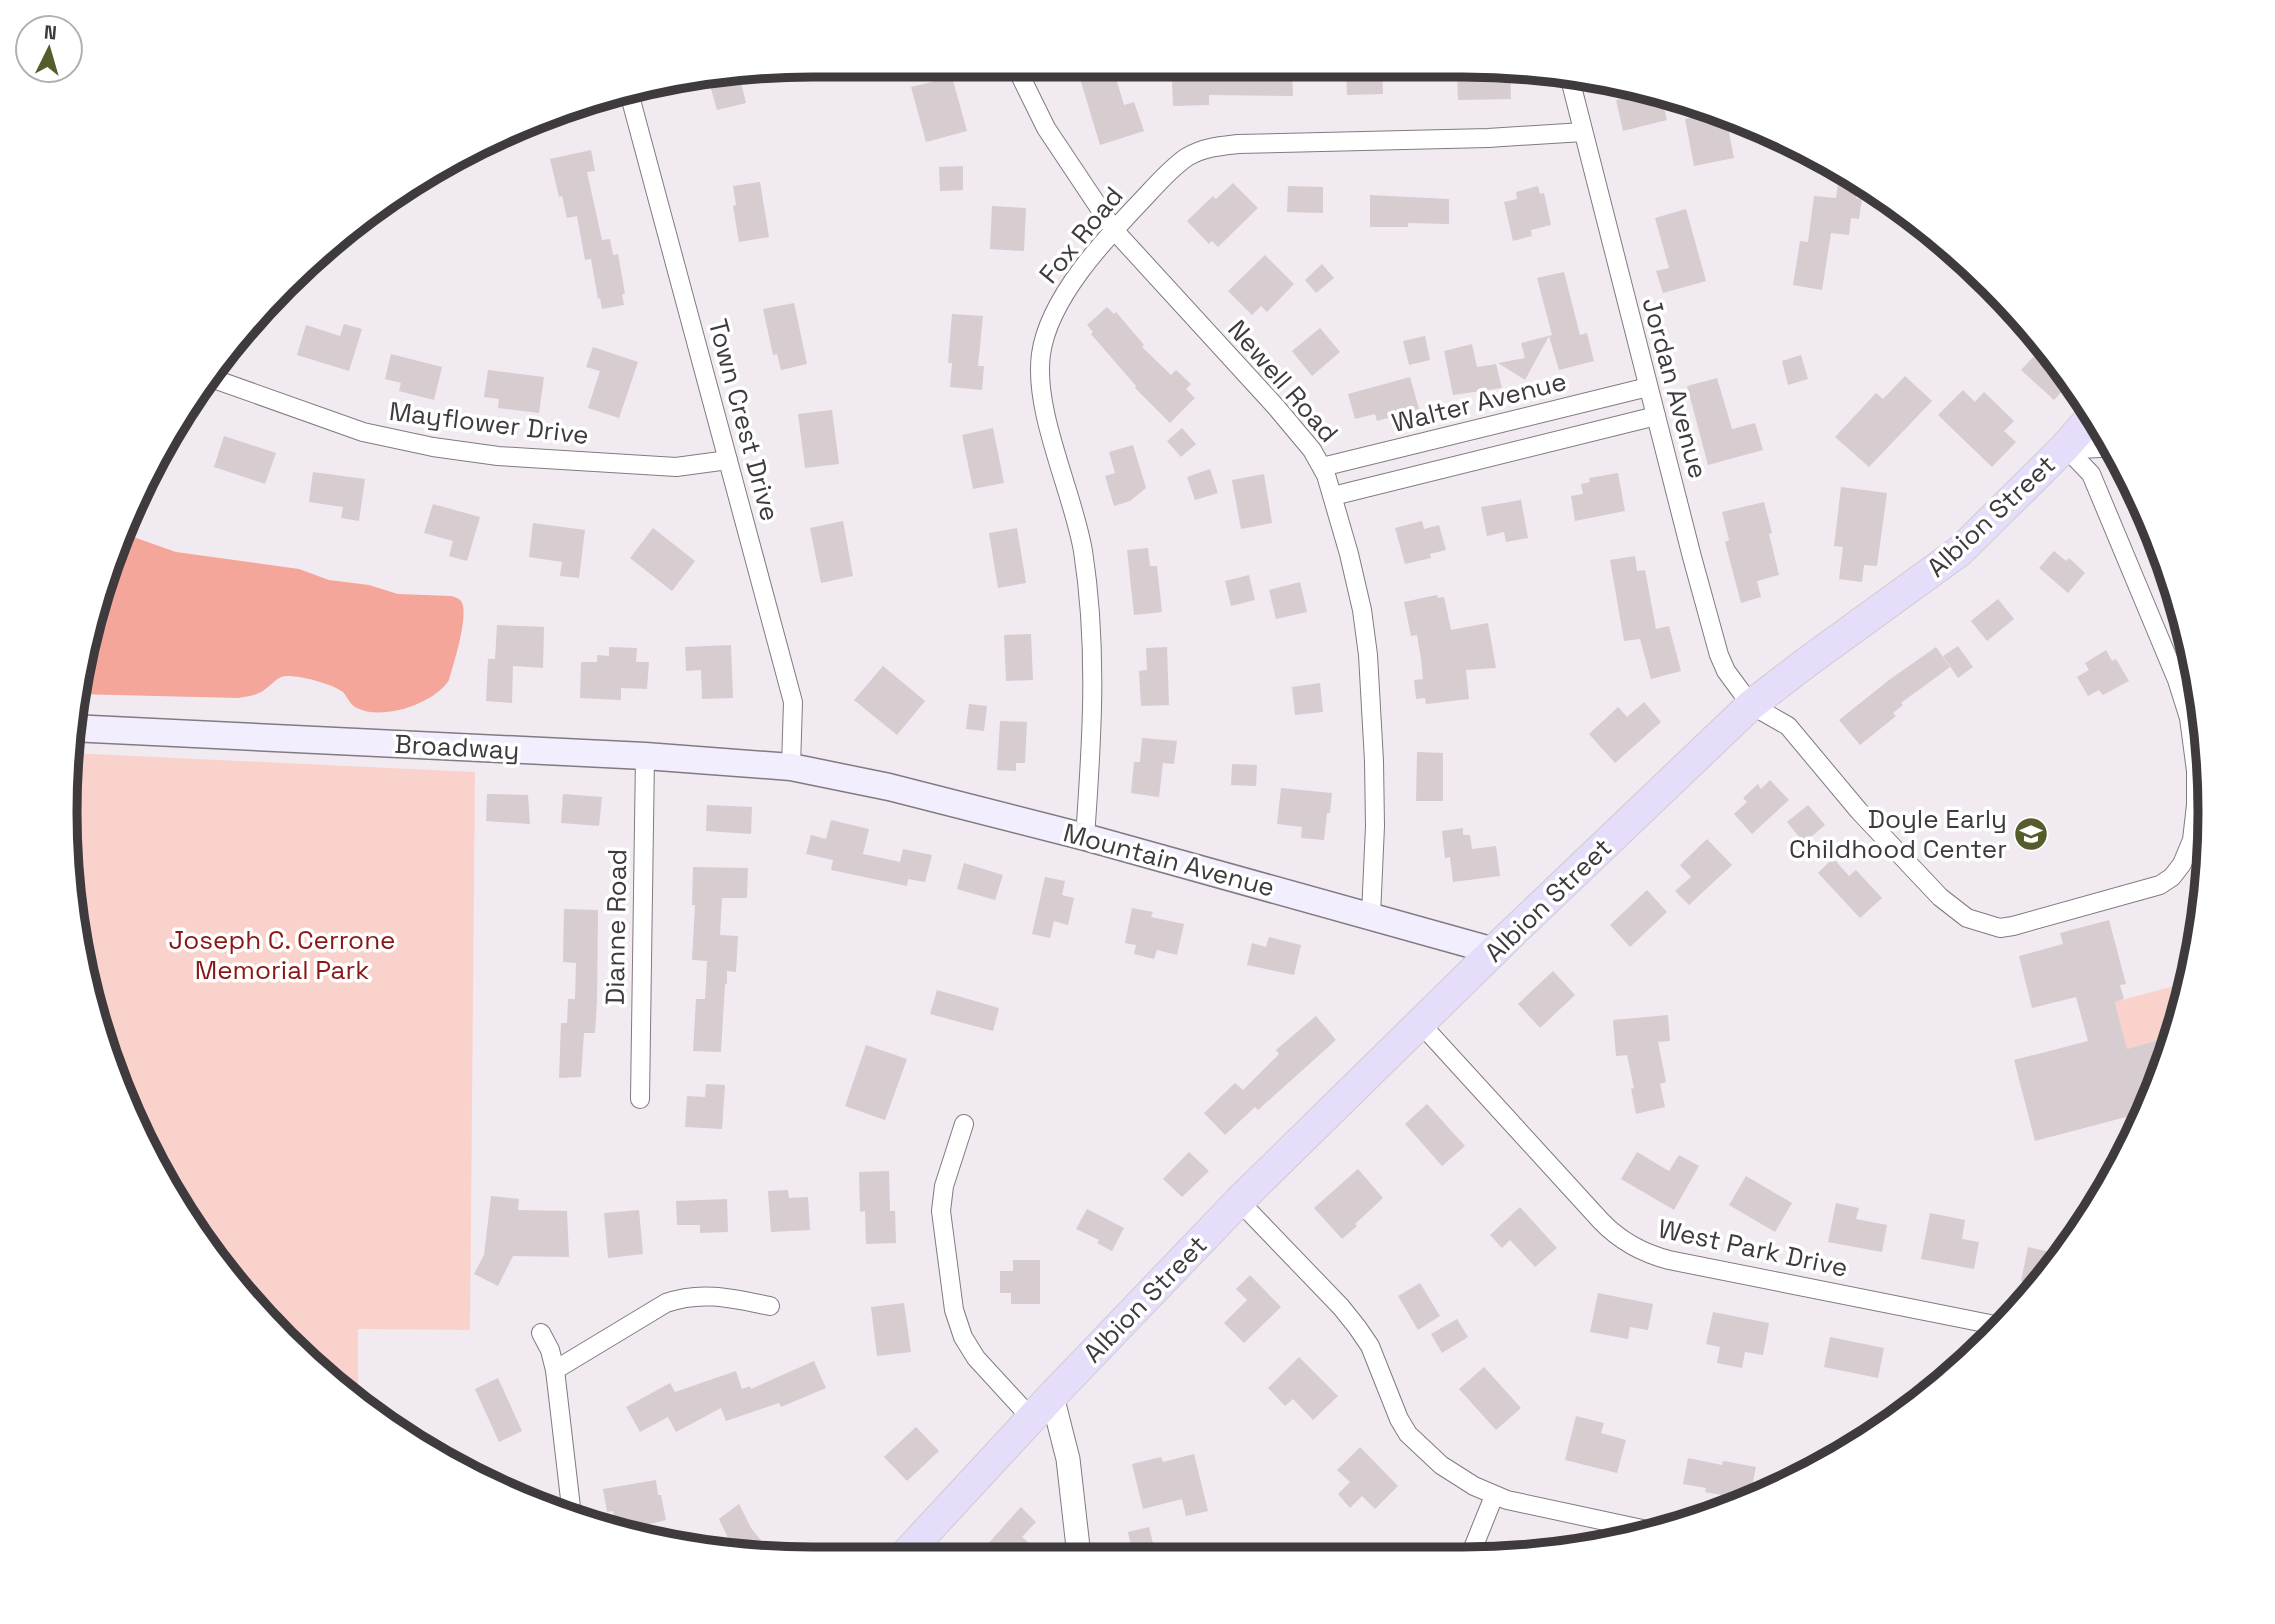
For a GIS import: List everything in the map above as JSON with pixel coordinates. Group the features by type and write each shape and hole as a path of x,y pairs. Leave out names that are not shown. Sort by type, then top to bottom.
{"main road":[{"name":"Albion Street","path":"912,1547 1052,1396 1239,1201 1494,951 1751,705 1946,563 2065,447 2086,423"},
{"name":"Broadway","path":"82,729 645,756 791,767 842,777"},
{"name":"Mountain Avenue","path":"842,777 1084,837 1494,951"}],"street":[{"name":"Newell Road","path":"1021,77 1046,128 1114,230 1276,407 1322,467 1334,496 1362,610 1371,692 1375,826 1370,915"},
{"name":"Jordan Avenue","path":"1571,85 1719,655 1726,671 1751,705"},
{"name":"Town Crest Drive","path":"631,100 793,702 791,767"},
{"name":"Fox Road","path":"1084,837 1093,719 1090,613 1079,530 1046,416 1041,382 1041,355 1046,333 1067,290 1114,230 1172,169 1188,157 1208,148 1238,144 1500,137 1583,132"},
{"name":"Mayflower Drive","path":"218,380 363,432 433,447 498,456 676,467 728,460"},
{"name":"Walter Avenue","path":"1322,467 1648,387"},
{"path":"1334,496 1656,416"},
{"path":"2065,447 2100,445"},
{"path":"1751,705 1787,726 1858,811 1952,908 1967,918 2000,928 2027,923 2144,891 2172,877 2189,850 2194,829 2196,771 2189,718 2168,657 2091,474 2065,447"},
{"name":"Dianne Road","path":"640,1099 645,756"},
{"name":"West Park Drive","path":"1420,1024 1601,1221 1617,1237 1637,1248 1669,1260 1990,1324"},
{"path":"964,1124 944,1185 941,1211 954,1310 963,1337 976,1358 1032,1419"},
{"path":"1239,1201 1341,1307 1364,1336 1391,1402 1408,1434 1441,1465 1494,1496 1523,1505 1632,1527"},
{"path":"555,1370 666,1303 680,1298 709,1295 771,1306"},
{"path":"541,1333 550,1350 555,1370 571,1506"},
{"path":"1052,1396 1068,1459 1078,1547"},
{"path":"1474,1547 1494,1496"}],"green space":[{"name":"Joseph C. Cerrone Memorial Park","path":"80,753 475,772 470,1330 358,1329 358,1389 327,1365 259,1297 201,1220 175,1180 153,1137 116,1048 91,955 79,860 77,812"},
{"path":"2174,986 2176,991 2162,1039 2127,1049 2115,1002"}],"shaded area":[{"path":"131,536 176,552 299,569 329,580 369,585 398,594 451,596 461,601 463,616 460,640 449,680 442,689 420,703 393,711 368,712 355,707 343,692 332,686 292,676 279,679 257,694 238,698 87,694 102,622"}],"building":[{"path":"952,77 967,131 926,142 911,87"},
{"path":"1080,77 1116,77 1124,105 1134,102 1144,131 1100,145"},
{"path":"1292,77 1293,96 1209,95 1209,105 1173,106 1172,80"},
{"path":"1346,77 1382,77 1383,94 1347,95"},
{"path":"1457,77 1510,79 1511,99 1458,100"},
{"path":"741,81 746,103 717,110 710,84"},
{"path":"1629,97 1663,105 1667,120 1623,131 1616,100"},
{"path":"1700,116 1712,121 1713,125 1719,124 1728,127 1734,158 1694,166 1685,119"},
{"path":"591,150 595,171 587,172 602,240 610,239 613,255 618,254 625,294 622,294 624,305 602,309 591,259 585,260 577,216 567,218 550,159"},
{"path":"963,166 963,190 940,191 939,167"},
{"path":"1838,180 1857,192 1856,198 1862,199 1859,219 1851,218 1849,235 1831,233 1822,290 1793,285 1800,241 1808,242 1814,196 1836,198"},
{"path":"760,182 769,237 739,242 733,206 736,205 733,186"},
{"path":"1233,183 1258,208 1218,247 1212,241 1209,244 1187,221 1213,196 1216,199"},
{"path":"1288,186 1323,187 1323,213 1287,212"},
{"path":"1538,186 1540,194 1544,193 1551,225 1531,230 1532,236 1513,241 1504,202 1517,199 1516,192"},
{"path":"1370,195 1449,199 1449,224 1408,223 1408,227 1370,227"},
{"path":"992,206 1026,208 1024,251 990,249"},
{"path":"1686,209 1706,281 1663,293 1656,271 1669,268 1655,218"},
{"path":"1265,255 1294,284 1267,312 1261,306 1252,315 1228,291"},
{"path":"1322,264 1334,278 1316,293 1305,280"},
{"path":"1564,272 1580,335 1587,333 1594,361 1559,370 1549,336 1525,380 1498,363 1525,358 1521,343 1552,335 1537,278"},
{"path":"794,303 807,364 781,370 777,354 773,355 763,309"},
{"path":"1107,307 1114,314 1116,312 1144,345 1142,347 1171,375 1176,370 1191,384 1186,389 1195,398 1170,423 1135,388 1091,334 1093,332 1087,325"},
{"path":"952,314 983,316 978,366 984,366 982,390 950,387 952,363 948,363"},
{"path":"344,324 362,329 349,371 297,355 306,325 340,336"},
{"path":"1320,328 1340,352 1312,376 1292,351"},
{"path":"1425,336 1430,360 1409,365 1403,341"},
{"path":"1472,344 1477,367 1496,364 1502,388 1453,395 1444,351"},
{"path":"593,347 638,362 619,418 588,408 600,371 586,367"},
{"path":"2037,353 2064,390 2054,400 2021,370"},
{"path":"391,354 442,367 434,400 399,391 401,383 385,379"},
{"path":"1801,355 1808,379 1788,385 1782,361"},
{"path":"488,370 544,377 539,413 498,408 499,399 484,397"},
{"path":"1905,376 1932,401 1869,467 1835,437 1876,393 1883,399"},
{"path":"1410,377 1419,409 1377,421 1375,414 1355,419 1348,394"},
{"path":"1717,378 1732,429 1755,423 1763,450 1708,465 1687,386"},
{"path":"1963,390 1975,402 1984,392 2014,421 2004,431 2016,442 1992,467 1938,415"},
{"path":"832,410 839,464 805,468 798,414"},
{"path":"993,428 1004,483 973,489 962,435"},
{"path":"1182,428 1196,444 1181,457 1167,441"},
{"path":"224,436 276,453 265,484 214,467"},
{"path":"1133,445 1146,488 1130,501 1114,506 1105,476 1115,473 1109,452"},
{"path":"1210,469 1218,493 1195,500 1187,477"},
{"path":"313,472 365,479 359,521 341,518 343,507 309,502"},
{"path":"1618,473 1625,511 1575,521 1571,496 1583,494 1581,484 1590,482 1589,478"},
{"path":"1264,474 1272,523 1241,529 1232,480"},
{"path":"1841,487 1887,493 1877,566 1864,565 1862,582 1839,579 1843,547 1834,546"},
{"path":"1521,500 1528,538 1506,542 1504,532 1487,536 1481,507"},
{"path":"1764,502 1779,575 1757,581 1761,597 1741,603 1725,542 1729,540 1722,512"},
{"path":"433,504 480,517 467,561 449,556 453,541 424,533"},
{"path":"843,521 853,576 821,583 810,528"},
{"path":"1422,521 1424,529 1439,525 1446,550 1430,554 1431,558 1405,564 1395,528"},
{"path":"533,523 585,530 579,578 560,576 562,562 529,557"},
{"path":"653,528 695,561 672,591 630,558"},
{"path":"1017,528 1026,583 998,588 989,533"},
{"path":"1148,548 1150,566 1157,566 1162,612 1134,615 1127,550"},
{"path":"2054,551 2066,561 2069,558 2085,573 2068,593 2039,568"},
{"path":"1635,556 1637,571 1645,570 1656,629 1669,626 1681,671 1651,679 1640,639 1624,641 1610,560"},
{"path":"1249,575 1255,600 1231,606 1225,581"},
{"path":"1300,582 1307,612 1276,619 1269,590"},
{"path":"1437,595 1438,598 1444,597 1451,630 1488,623 1496,668 1466,670 1469,699 1426,704 1425,698 1416,699 1414,680 1423,679 1421,659 1417,635 1411,636 1404,602"},
{"path":"1998,599 2014,619 1987,641 1971,621"},
{"path":"497,625 544,627 543,668 513,666 512,703 486,701 488,659 495,659"},
{"path":"1031,634 1033,680 1006,681 1004,635"},
{"path":"731,645 733,698 702,699 701,670 686,671 685,647"},
{"path":"1958,646 1973,667 1958,678 1943,656"},
{"path":"609,647 637,648 636,662 649,662 647,689 621,688 621,700 580,698 581,662 597,662 597,655 609,656"},
{"path":"1167,647 1169,705 1141,706 1139,671 1147,670 1146,648"},
{"path":"1936,647 1950,667 1901,703 1903,705 1893,713 1896,716 1860,745 1839,720"},
{"path":"2106,650 2112,661 2116,659 2129,681 2103,695 2099,690 2088,696 2077,677 2089,670 2085,663"},
{"path":"883,666 925,701 897,735 854,700"},
{"path":"1320,683 1323,712 1295,715 1292,687"},
{"path":"1644,702 1661,722 1615,763 1589,734 1618,707 1627,717"},
{"path":"969,704 987,706 984,731 966,729"},
{"path":"1000,721 1027,722 1025,763 1016,763 1016,771 997,770"},
{"path":"1142,738 1177,741 1174,764 1163,763 1159,797 1131,793 1134,762 1140,762"},
{"path":"1417,752 1443,753 1443,801 1416,801"},
{"path":"1232,764 1257,765 1256,786 1231,785"},
{"path":"1770,780 1789,800 1752,834 1734,814 1747,802 1743,798 1758,784 1761,789"},
{"path":"1281,788 1332,793 1324,840 1301,838 1302,827 1277,824"},
{"path":"487,794 528,795 530,824 486,821"},
{"path":"563,794 602,797 599,826 561,823"},
{"path":"707,805 752,807 751,834 706,831"},
{"path":"1808,805 1825,825 1804,843 1787,822"},
{"path":"831,820 869,829 863,854 900,862 903,849 932,855 925,882 908,879 907,886 831,870 833,860 806,854 811,835 826,839"},
{"path":"1463,828 1463,835 1470,835 1472,849 1496,846 1500,876 1453,882 1450,857 1445,858 1442,831"},
{"path":"1707,839 1732,865 1689,905 1675,891 1691,877 1680,865"},
{"path":"1833,858 1849,876 1856,870 1882,898 1860,918 1818,873"},
{"path":"964,863 1003,875 995,900 957,889"},
{"path":"693,867 748,868 747,898 722,898 720,935 738,936 736,972 727,971 725,984 721,1052 693,1051 696,999 705,999 707,961 692,960 695,905 692,905"},
{"path":"1045,877 1065,881 1062,895 1074,898 1068,925 1054,921 1050,938 1032,934"},
{"path":"1647,890 1667,912 1630,947 1610,925"},
{"path":"1132,908 1153,912 1151,917 1184,924 1177,955 1157,950 1154,959 1134,954 1136,945 1125,943"},
{"path":"564,909 598,910 597,1000 595,1033 584,1033 581,1077 559,1078 561,1023 567,1023 568,999 575,999 576,963 563,962"},
{"path":"2109,920 2126,984 2120,985 2124,999 2115,1002 2127,1049 2162,1039 2132,1115 2035,1141 2014,1060 2088,1041 2076,997 2032,1008 2019,956 2063,944 2060,933"},
{"path":"1269,937 1301,945 1294,975 1247,965 1252,943 1266,947"},
{"path":"1553,971 1575,995 1540,1028 1518,1004"},
{"path":"937,990 999,1008 993,1031 930,1014"},
{"path":"1668,1015 1670,1041 1658,1042 1666,1082 1660,1084 1665,1107 1636,1114 1627,1055 1616,1056 1613,1020"},
{"path":"1316,1016 1336,1040 1258,1110 1255,1107 1225,1135 1204,1113 1235,1083 1243,1090 1279,1054 1276,1050"},
{"path":"866,1045 907,1059 885,1120 845,1106"},
{"path":"706,1084 725,1085 722,1129 685,1127 687,1096 705,1097"},
{"path":"1427,1104 1465,1146 1442,1166 1405,1124"},
{"path":"1189,1152 1209,1171 1182,1197 1163,1179"},
{"path":"1637,1152 1669,1171 1679,1155 1699,1166 1674,1210 1621,1179"},
{"path":"1358,1169 1383,1198 1342,1239 1314,1208"},
{"path":"889,1171 890,1211 895,1211 896,1243 866,1244 865,1211 860,1212 859,1172"},
{"path":"1746,1176 1792,1203 1775,1232 1729,1205"},
{"path":"788,1190 789,1198 808,1197 810,1230 771,1232 768,1191"},
{"path":"491,1196 519,1199 518,1210 567,1211 569,1257 513,1256 498,1286 474,1274 484,1255"},
{"path":"727,1199 728,1232 700,1233 700,1225 677,1225 676,1201"},
{"path":"1836,1203 1859,1208 1856,1219 1887,1225 1882,1252 1828,1242"},
{"path":"1520,1207 1557,1248 1535,1267 1510,1240 1502,1248 1490,1235"},
{"path":"1087,1209 1124,1228 1112,1251 1097,1243 1099,1240 1076,1229"},
{"path":"639,1210 643,1254 608,1258 604,1213"},
{"path":"1930,1213 1965,1220 1962,1239 1979,1242 1974,1269 1921,1259"},
{"path":"2028,1247 2051,1252 2028,1282 2021,1281"},
{"path":"1013,1260 1040,1260 1040,1304 1011,1304 1011,1293 1000,1293 1000,1271 1013,1271"},
{"path":"1250,1275 1281,1307 1244,1343 1224,1323 1247,1300 1236,1289"},
{"path":"1420,1283 1440,1316 1418,1330 1398,1296"},
{"path":"1598,1293 1653,1304 1648,1330 1630,1327 1628,1339 1590,1332"},
{"path":"904,1303 911,1352 877,1356 871,1307"},
{"path":"1713,1312 1769,1323 1763,1355 1745,1352 1742,1368 1717,1363 1720,1347 1706,1344"},
{"path":"1457,1319 1468,1337 1442,1353 1431,1334"},
{"path":"1830,1337 1884,1348 1878,1378 1824,1367"},
{"path":"1299,1357 1338,1396 1313,1420 1293,1399 1285,1406 1268,1388"},
{"path":"814,1361 826,1388 781,1407 779,1403 726,1421 721,1408 676,1432 668,1417 640,1432 626,1407 670,1383 675,1392 736,1371 742,1389 750,1386 751,1389"},
{"path":"1484,1367 1521,1408 1496,1430 1459,1389"},
{"path":"498,1378 522,1431 499,1442 475,1389"},
{"path":"1576,1416 1604,1423 1601,1433 1626,1440 1617,1473 1565,1460"},
{"path":"916,1427 939,1451 907,1481 884,1457"},
{"path":"1360,1447 1398,1486 1375,1509 1362,1496 1350,1508 1338,1494 1350,1482 1337,1470"},
{"path":"1194,1454 1208,1511 1186,1516 1182,1499 1143,1509 1132,1464 1161,1457 1163,1462"},
{"path":"1688,1458 1722,1465 1723,1461 1756,1467 1752,1488 1730,1496 1683,1484"},
{"path":"656,1480 666,1520 640,1526 615,1520 613,1511 607,1512 603,1489"},
{"path":"739,1504 751,1528 765,1545 730,1542 719,1519"},
{"path":"1021,1507 1036,1522 1022,1537 1028,1542 1023,1547 985,1547"},
{"path":"1149,1527 1154,1547 1131,1547 1128,1532"}],"place":[{"name":"Doyle Early Childhood Center","path":"2031,834"}]}
